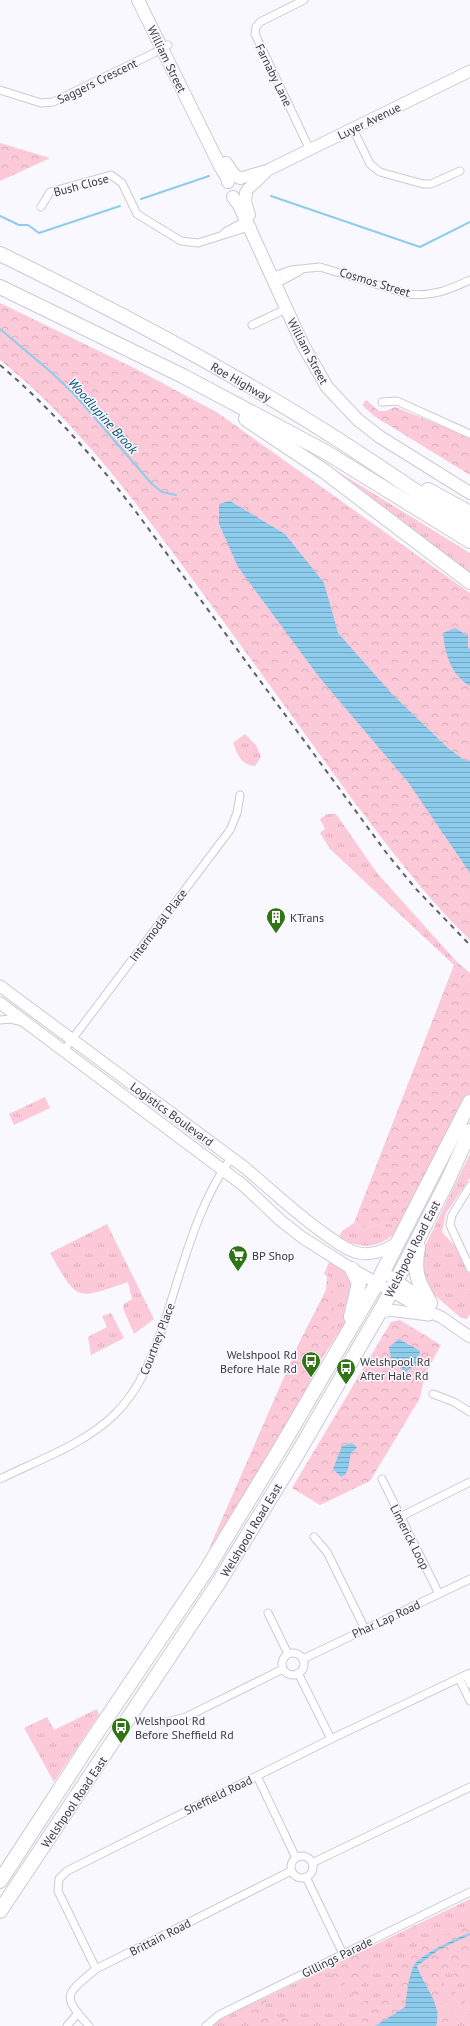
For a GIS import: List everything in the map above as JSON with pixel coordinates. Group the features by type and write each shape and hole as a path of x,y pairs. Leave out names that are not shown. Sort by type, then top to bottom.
{"highway":[{"name":"Roe Highway","path":"0,254 58,282 205,361 336,439 470,528"},
{"name":"Roe Highway","path":"0,287 183,376 324,451 470,541"},
{"path":"183,376 324,471 470,582"},
{"path":"336,439 470,513"},
{"name":"Welshpool Road East","path":"0,1881 90,1743 207,1569 380,1277 401,1239 470,1102"},
{"name":"Welshpool Road East","path":"0,1911 219,1582 296,1456 394,1285 470,1131"},
{"path":"420,1235 415,1272 418,1281 436,1312"},
{"path":"304,1407 308,1388 350,1320 359,1283 352,1270"}],"main road":[{"name":"William Street","path":"143,0 146,17 165,47 222,157 234,175 241,178"},
{"path":"143,0 165,47"},
{"name":"William Street","path":"165,47 220,166 226,174 228,182"},
{"path":"232,178 241,178 246,183 246,191 239,198 232,197 227,193 228,182 232,178"},
{"name":"William Street","path":"246,191 245,202 249,223"},
{"name":"William Street","path":"232,197 239,205 249,223 275,280 311,348 324,368 350,401 384,431 470,484"},
{"name":"William Street","path":"289,308 318,373 340,402 358,420 380,437 470,493"}],"street":[{"name":"Farnaby Lane","path":"304,0 260,22 256,27 255,34 310,150"},
{"name":"Saggers Crescent","path":"0,90 41,103 53,102 165,47"},
{"name":"Luyer Avenue","path":"241,178 268,170 470,72"},
{"path":"353,129 370,164 380,172 423,184 431,184 460,171"},
{"name":"Luyer Avenue","path":"246,191 268,170"},
{"name":"Bush Close","path":"41,207 50,192 111,175 122,183 137,214 173,237 190,243 198,243 218,237 249,223"},
{"name":"Cosmos Street","path":"275,280 291,270 302,270 314,267 327,268 408,294 420,295 432,294 446,290 470,280"},
{"path":"252,326 289,308"},
{"path":"382,402 397,401 470,434"},
{"name":"Intermodal Place","path":"64,1050 230,830 237,813 240,795"},
{"name":"Logistics Boulevard","path":"0,986 253,1174 274,1194 314,1227 342,1246 360,1253 375,1253 384,1250 401,1239"},
{"path":"1,1004 10,994"},
{"name":"Logistics Boulevard","path":"1,1004 243,1185 295,1232 352,1270 380,1277 394,1285 469,1334"},
{"path":"0,1020 17,1021 35,1029"},
{"name":"Courtney Place","path":"0,1479 75,1443 98,1429 128,1401 140,1382 153,1356 202,1210 213,1184 231,1158"},
{"path":"470,1186 452,1215 450,1224 470,1268"},
{"path":"378,1314 389,1310 436,1312"},
{"path":"433,1394 454,1402 470,1412"},
{"name":"Limerick Loop","path":"382,1479 439,1594"},
{"path":"400,1517 470,1482"},
{"path":"314,1537 327,1552 365,1629"},
{"name":"Phar Lap Road","path":"303,1659 470,1579"},
{"path":"268,1613 288,1654"},
{"path":"295,1653 303,1659 303,1667 298,1673 290,1674 283,1669 282,1660 288,1654 295,1653"},
{"path":"162,1723 186,1717 283,1669"},
{"path":"298,1673 331,1739"},
{"path":"465,1676 470,1684"},
{"path":"465,1676 470,1701"},
{"name":"Sheffield Road","path":"96,1969 58,1891 59,1879 66,1871 331,1739 465,1676"},
{"path":"257,1776 296,1858"},
{"path":"312,1863 470,1787"},
{"path":"305,1856 312,1863 312,1872 306,1877 296,1877 291,1871 291,1865 296,1858 305,1856"},
{"name":"Brittain Road","path":"89,2026 71,2006 70,1994 74,1987 96,1969 291,1871"},
{"path":"306,1877 343,1954"},
{"name":"Gillings Parade","path":"206,2026 219,2015 470,1892"},
{"path":"67,2026 78,2013"}],"green space":[{"path":"0,143 50,158 0,181"},
{"path":"0,303 136,369 218,413 470,593 470,940 423,890 352,799 233,634 127,492 104,464 54,409 0,360"},
{"path":"366,400 379,411 386,411 395,407 470,437 470,475 374,416 362,405"},
{"path":"259,423 470,553 470,576"},
{"path":"245,734 256,745 261,757 255,766 246,764 241,759 233,743"},
{"path":"327,814 336,814 377,873 456,961 470,973 470,980 330,849 320,833 325,829 320,819"},
{"path":"454,965 470,980 470,1098 396,1233 394,1225 385,1223 362,1228 354,1223"},
{"path":"45,1097 50,1108 14,1125 9,1114"},
{"path":"470,1154 470,1178 446,1213 442,1232 456,1247 470,1274 470,1314 467,1319 461,1318 430,1291 421,1266 426,1244"},
{"path":"354,1223 362,1228 385,1223 395,1225 396,1233 382,1242 369,1246 347,1242 339,1238 342,1231"},
{"path":"107,1224 154,1319 134,1334 123,1308 124,1304 132,1299 128,1282 97,1292 87,1294 80,1293 67,1281 50,1253"},
{"path":"329,1262 348,1274 354,1282 355,1295 351,1310 342,1329 334,1328 334,1293 326,1269"},
{"path":"326,1269 334,1293 334,1327 342,1329 316,1370 305,1391 297,1414 208,1551 298,1345 326,1290 327,1277 324,1274"},
{"path":"111,1313 124,1338 91,1355 88,1337 107,1327 102,1316"},
{"path":"400,1320 441,1345 425,1374 420,1398 370,1481 320,1505 292,1488 391,1322"},
{"path":"97,1709 99,1715 54,1782 24,1728 47,1717 54,1730"},
{"path":"470,1899 470,2026 212,2026 218,2020"},
{"path":"470,1925 470,1981 462,1979 441,1969 438,1973 448,1988 454,1990 457,1996 465,2000 465,2006 456,2009 451,2003 438,1998 455,2018 455,2026 355,2026 354,2020 362,2016 358,2006 366,2000 377,2003 379,1996 385,1996 389,1999 395,1998 400,2001 401,1987 389,1977 396,1966 405,1958 435,1939"},
{"path":"371,1947 375,1950 373,1956 368,1957 366,1960 368,1964 372,1965 374,1973 367,1976 359,1968 359,1977 354,1981 349,1979 344,1982 347,1989 354,1987 359,1981 365,1989 363,1994 352,2004 350,1998 353,1995 341,1991 334,1986 331,1967"},
{"path":"265,1998 267,1999 266,2006 271,2015 294,2020 298,2026 255,2026 249,2018 249,2006"}],"water":[{"path":"230,501 285,534 324,583 338,633 392,694 448,748 464,760 470,761 470,873 408,782 319,677 238,567 219,524 219,504"},
{"path":"455,628 468,636 468,648 470,649 470,686 458,676 450,663 445,649 443,633"},
{"path":"399,1339 420,1351 417,1365 405,1372 391,1359 389,1347"},
{"path":"351,1443 357,1448 351,1453 348,1469 345,1475 341,1477 333,1469 342,1446"},
{"path":"470,1933 470,1935 440,1949 417,1966 435,2003 437,2010 436,2026 375,2026 405,2007 410,1975 414,1965 418,1961 440,1947"}],"waterway":[{"path":"141,199 209,176"},
{"path":"271,196 420,247 470,222"},
{"path":"0,216 19,225 28,225 39,233 120,206"},
{"name":"Woodlupine Brook","path":"0,329 51,372 76,396 152,484 162,492 176,495"}],"railway":[{"path":"0,365 59,421 112,481 388,855 416,889 470,945"}],"place":[{"name":"KTrans","path":"276,934"},
{"name":"BP Shop","path":"238,1272"},
{"name":"Welshpool Rd Before Hale Rd","path":"311,1378"},
{"name":"Welshpool Rd After Hale Rd","path":"346,1385"},
{"name":"Welshpool Rd Before Sheffield Rd","path":"121,1744"}]}
